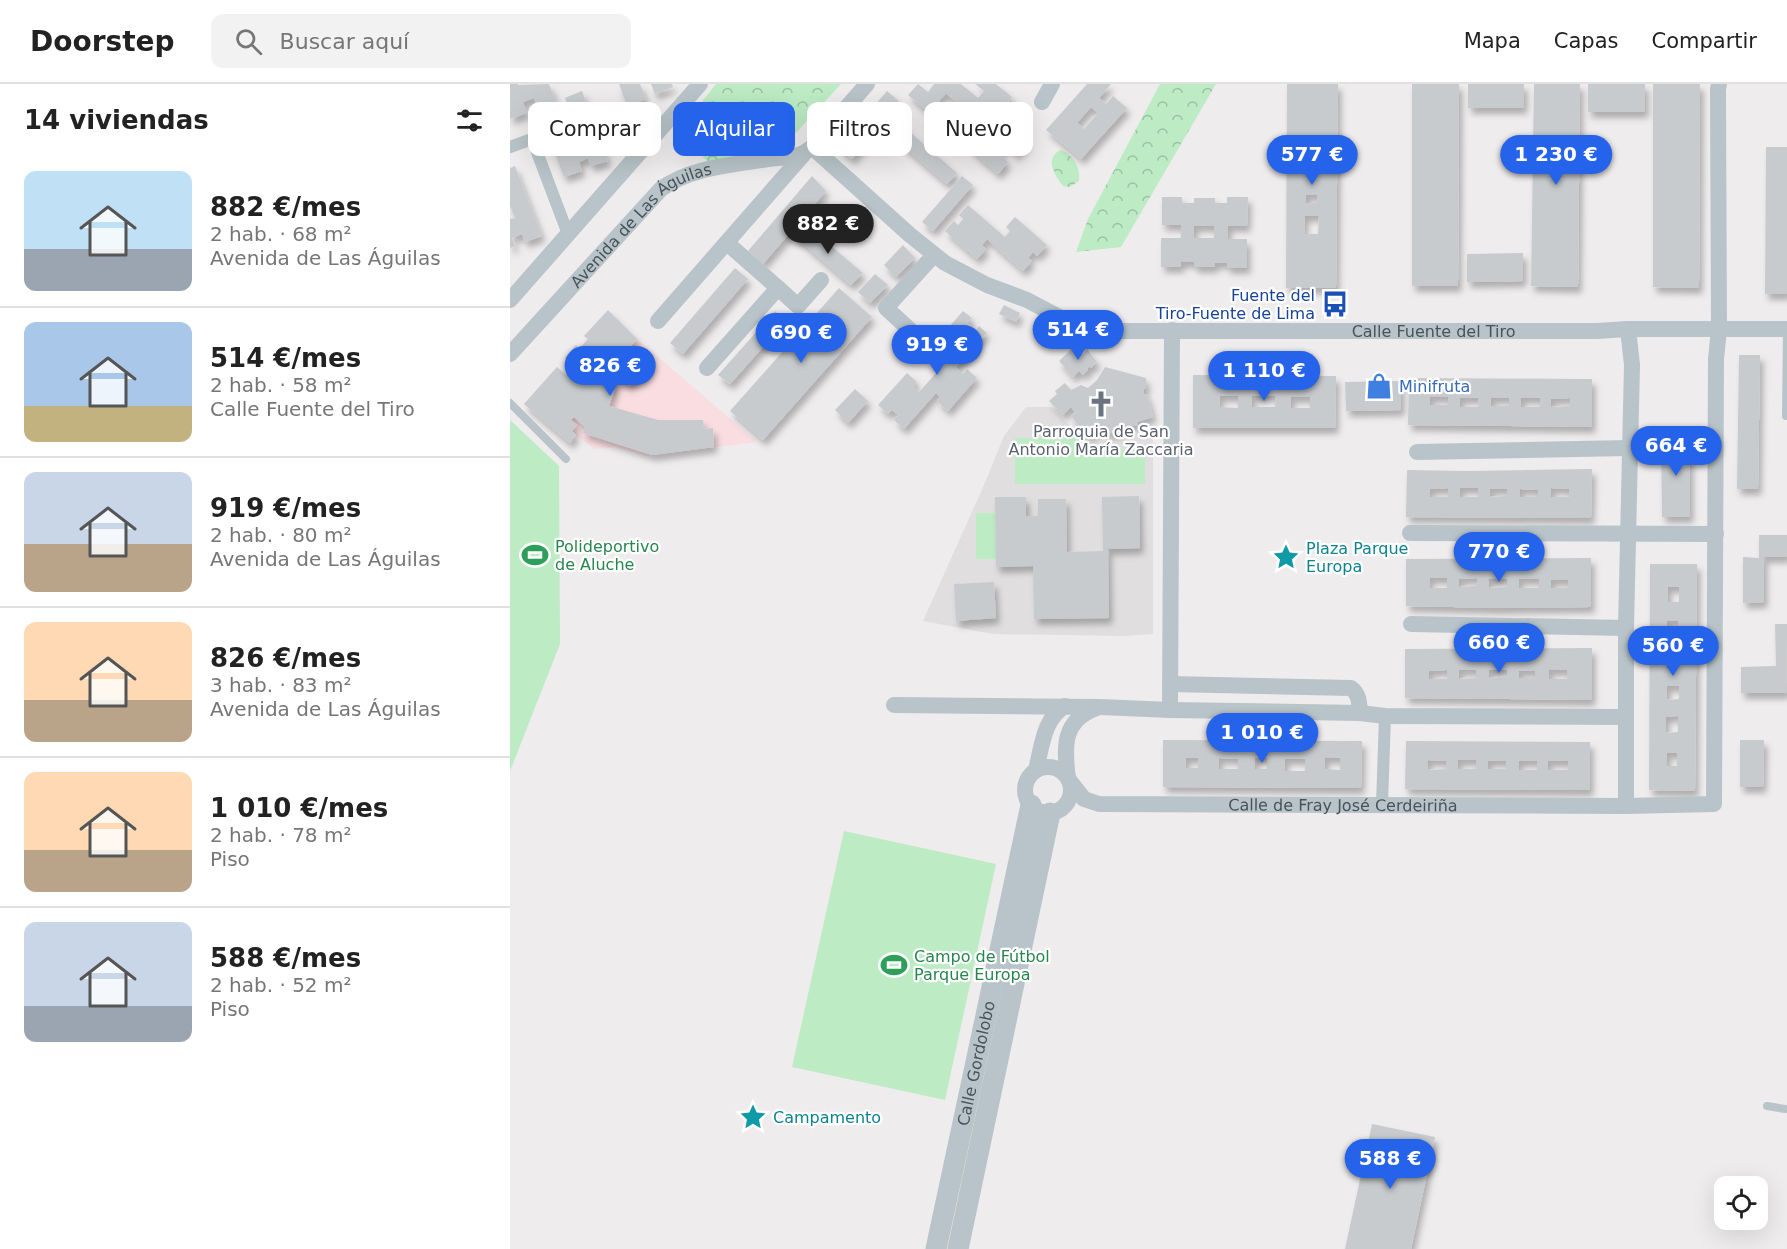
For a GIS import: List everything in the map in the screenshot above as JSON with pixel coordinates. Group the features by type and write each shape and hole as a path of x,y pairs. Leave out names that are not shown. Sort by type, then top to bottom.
{"street":[{"path":"510,300 700,84"},
{"path":"851,102 867,84"},
{"path":"1042,102 1052,84"},
{"path":"1410,533 1716,534 1719,84"},
{"path":"510,147 532,139 568,234"},
{"name":"Avenida de Las Águilas","path":"510,354 666,184 692,173 807,151"},
{"path":"658,321 807,152"},
{"name":"Calle Fuente del Tiro","path":"814,156 945,263 987,285 1027,300 1083,327 1112,331 1597,332 1628,329 1787,329"},
{"path":"727,243 798,306 821,280"},
{"path":"910,330 886,309 934,255"},
{"path":"707,368 778,288"},
{"path":"1626,806 1626,628 1632,365 1628,329"},
{"path":"1170,710 1172,330"},
{"path":"1417,452 1629,448"},
{"name":"Calle de Fray José Cerdeiriña","path":"1068,779 1084,799 1099,804 1626,806 1714,804 1716,534"},
{"path":"1411,624 1626,628"},
{"path":"1170,684 1351,688 1359,697 1360,713"},
{"path":"894,705 1065,706 1360,713 1385,716 1626,717"},
{"path":"1036,770 1050,767 1064,773 1068,779 1071,787 1068,801 1057,811 1040,809 1025,793 1025,786 1036,770 1048,725 1058,711 1065,706"},
{"path":"1068,779 1066,760 1069,728 1084,712 1100,707"},
{"path":"1382,804 1385,716"},
{"name":"Calle Gordolobo","path":"936,1249 1040,809"},
{"name":"Calle Gordolobo","path":"958,1249 1040,809"}],"lane":[{"path":"1786,416 1787,329"},
{"path":"510,403 566,459"},
{"path":"1767,1106 1786,1110"}],"shaded area":[{"path":"608,310 637,339 757,442 646,456 616,447 594,449 576,435 570,443 524,404 557,367 566,375 574,367 565,358 576,345 579,348 588,339 584,336"},
{"path":"1026,407 1051,407 1079,435 1153,435 1153,634 1124,636 993,634 923,621 1004,436"}],"green space":[{"path":"716,84 841,84 824,102 807,102 807,121 795,134 795,102 702,102"},
{"path":"1160,84 1216,84 1121,247 1076,252 1088,219"},
{"path":"1061,150 1072,159 1079,171 1079,181 1070,187 1063,186 1052,166 1053,157"},
{"path":"702,156 744,156 708,162"},
{"name":"Polideportivo de Aluche","path":"510,420 559,466 560,644 510,771"},
{"path":"1015,438 1088,438 1088,450 1145,450 1145,484 1015,484"},
{"path":"976,513 995,513 996,559 976,559"},
{"name":"Campo de Fútbol Parque Europa","path":"844,831 996,864 945,1100 792,1067"}],"building":[{"path":"510,84 549,84 556,102 536,102 534,98 523,102 527,113 510,119"},
{"path":"619,84 640,84 646,99 626,102"},
{"path":"651,84 672,84 673,87 655,94"},
{"path":"918,84 928,92 934,84 961,84 978,98 984,91 975,84 996,84 1012,97 1008,102 956,102 946,93 940,102 924,102 924,108 908,95"},
{"path":"1087,84 1111,84 1099,98 1106,104 1113,96 1127,108 1081,159 1046,130","holes":["1091,107 1098,113 1084,129 1077,123"]},
{"path":"1287,84 1338,84 1336,288 1286,288","holes":["1306,195 1317,195 1317,203 1306,203","1305,216 1319,216 1318,234 1304,234"]},
{"path":"1412,84 1459,84 1458,286 1412,286"},
{"path":"1468,84 1524,84 1524,108 1468,108"},
{"path":"1534,84 1580,84 1578,287 1531,286"},
{"path":"1588,84 1645,84 1645,112 1588,112"},
{"path":"1653,84 1700,84 1699,288 1653,287"},
{"path":"582,91 586,102 566,102 565,98"},
{"path":"887,91 900,102 878,102"},
{"path":"912,134 924,144 924,156 937,156 957,173 947,184 912,154"},
{"path":"1766,147 1787,147 1787,294 1765,294"},
{"path":"556,156 606,156 608,161 591,166 588,158 579,162 582,171 564,177"},
{"path":"978,156 1001,156 1008,162 998,174"},
{"path":"515,166 542,236 525,242 522,234 512,238 515,246 510,248 510,219 515,218 510,206 510,168"},
{"path":"812,176 826,191 763,264 748,251"},
{"path":"962,176 973,185 933,231 922,222"},
{"path":"1162,197 1182,197 1182,203 1194,203 1194,198 1215,198 1215,203 1227,203 1227,197 1248,197 1247,226 1228,226 1228,239 1247,239 1247,268 1227,268 1227,263 1215,263 1215,267 1194,267 1194,262 1181,262 1181,267 1161,267 1161,238 1181,238 1181,225 1162,225","holes":["1194,226 1214,226 1214,238 1194,238"]},
{"path":"968,205 1005,237 1010,231 1006,227 1015,217 1047,245 1037,256 1033,252 1028,258 1032,261 1023,271 987,239 982,245 986,249 977,259 945,231 954,221 958,225 963,219 959,215"},
{"path":"805,224 863,273 851,285 794,236"},
{"path":"903,245 915,258 896,277 884,265"},
{"path":"1523,253 1523,281 1467,282 1467,254"},
{"path":"735,268 748,279 683,354 670,343"},
{"path":"875,274 888,285 870,303 858,292"},
{"path":"839,288 872,317 763,440 730,411"},
{"path":"1004,305 1020,313 1016,322 999,314"},
{"path":"608,310 637,339 630,347 650,364 629,386 613,372 609,376 617,383 609,406 658,420 703,420 704,429 713,428 714,447 652,455 583,433 585,427 574,417 571,420 577,425 572,431 576,435 570,443 524,404 557,367 566,375 574,367 565,358 576,345 579,349 588,339 584,336"},
{"path":"775,311 786,321 730,384 718,375"},
{"path":"963,311 972,318 967,323 976,330 979,326 987,333 956,367 963,374 967,369 977,378 948,411 937,401 940,397 936,393 904,429 894,420 898,415 892,410 888,414 878,405 907,373 917,382 913,386 919,392 956,351 949,345 945,349 936,342"},
{"path":"1075,346 1082,352 1082,355 1087,349 1097,362 1091,368 1090,366 1083,375 1079,371 1073,377 1059,361"},
{"path":"1739,355 1760,355 1758,489 1737,489"},
{"name":"Parroquia de San Antonio María Zaccaria","path":"1105,367 1146,378 1144,395 1147,394 1153,417 1137,422 1138,425 1119,428 1120,431 1111,433 1100,427 1091,435 1086,435 1071,416 1075,412 1071,407 1063,415 1049,401 1057,394 1055,391 1065,383 1071,390 1081,385 1088,388 1097,380"},
{"path":"1193,375 1336,376 1335,428 1193,428","holes":["1220,396 1238,396 1238,408 1219,407","1252,396 1276,396 1275,407 1252,407","1291,397 1310,397 1310,408 1291,408"]},
{"path":"1409,378 1592,379 1592,427 1408,425","holes":["1430,397 1448,397 1448,405 1430,405","1460,398 1479,398 1478,407 1460,407","1491,398 1509,398 1509,406 1491,406","1521,398 1540,398 1540,407 1521,407","1570,398 1570,406 1551,407 1551,399"]},
{"path":"1401,381 1401,410 1346,411 1345,382"},
{"path":"855,389 868,401 848,423 835,410"},
{"path":"1661,437 1690,437 1690,517 1662,517"},
{"path":"1592,469 1591,518 1406,517 1407,470","holes":["1448,488 1448,497 1429,497 1430,489","1460,488 1478,488 1478,497 1460,497","1551,488 1569,489 1569,497 1551,497","1490,489 1507,489 1507,496 1490,497","1520,489 1538,490 1538,497 1520,497"]},
{"path":"1139,496 1140,548 1108,549 1109,618 1034,619 1033,566 996,567 995,497 1026,497 1026,516 1038,516 1038,499 1066,499 1067,552 1103,551 1102,497"},
{"path":"1759,535 1787,535 1787,557 1764,557 1764,602 1743,603 1743,557 1759,558"},
{"path":"1591,558 1591,607 1406,606 1406,559","holes":["1430,578 1447,578 1447,588 1429,588","1477,578 1477,586 1459,587 1459,579","1489,579 1507,579 1507,587 1489,588","1519,579 1539,579 1539,588 1519,588","1551,580 1568,580 1568,588 1551,588"]},
{"path":"1650,564 1697,564 1695,791 1649,790","holes":["1668,587 1679,587 1679,602 1668,602","1667,621 1678,621 1678,637 1667,637","1667,655 1678,655 1678,669 1667,669","1667,686 1679,686 1679,699 1667,700","1678,716 1678,732 1666,733 1666,717","1667,753 1677,753 1677,766 1667,766"]},
{"path":"994,582 996,618 956,621 954,584"},
{"path":"1775,624 1787,624 1786,693 1741,693 1741,667 1776,666"},
{"path":"1592,648 1592,700 1405,698 1405,649","holes":["1447,670 1447,679 1429,679 1429,671","1459,670 1476,670 1476,678 1459,679","1489,670 1507,670 1507,677 1489,678","1549,670 1567,670 1567,679 1549,679","1519,671 1535,671 1535,678 1519,678"]},
{"path":"1163,740 1362,741 1361,788 1163,787","holes":["1186,758 1199,758 1198,768 1185,768","1219,758 1238,759 1238,769 1219,769","1255,758 1267,758 1267,769 1255,769","1325,758 1340,758 1340,770 1325,769","1285,759 1305,759 1305,771 1285,771"]},
{"path":"1740,740 1764,740 1763,787 1740,787"},
{"path":"1406,741 1590,742 1590,790 1405,789","holes":["1428,760 1446,761 1446,769 1428,770","1458,760 1476,760 1476,769 1458,769","1488,761 1506,761 1506,769 1488,769","1519,761 1537,761 1537,770 1519,770","1548,761 1568,761 1568,770 1548,770"]},
{"path":"1372,1124 1435,1137 1411,1249 1345,1249"}],"place":[{"name":"Fuente del Tiro-Fuente de Lima","path":"1335,304"},
{"name":"Minifruta","path":"1379,386"},
{"name":"Parroquia de San Antonio María Zaccaria","path":"1101,404"},
{"name":"Polideportivo de Aluche","path":"535,555"},
{"name":"Plaza Parque Europa","path":"1286,557"},
{"name":"Campo de Fútbol Parque Europa","path":"894,965"},
{"name":"Campamento","path":"753,1117"}]}
